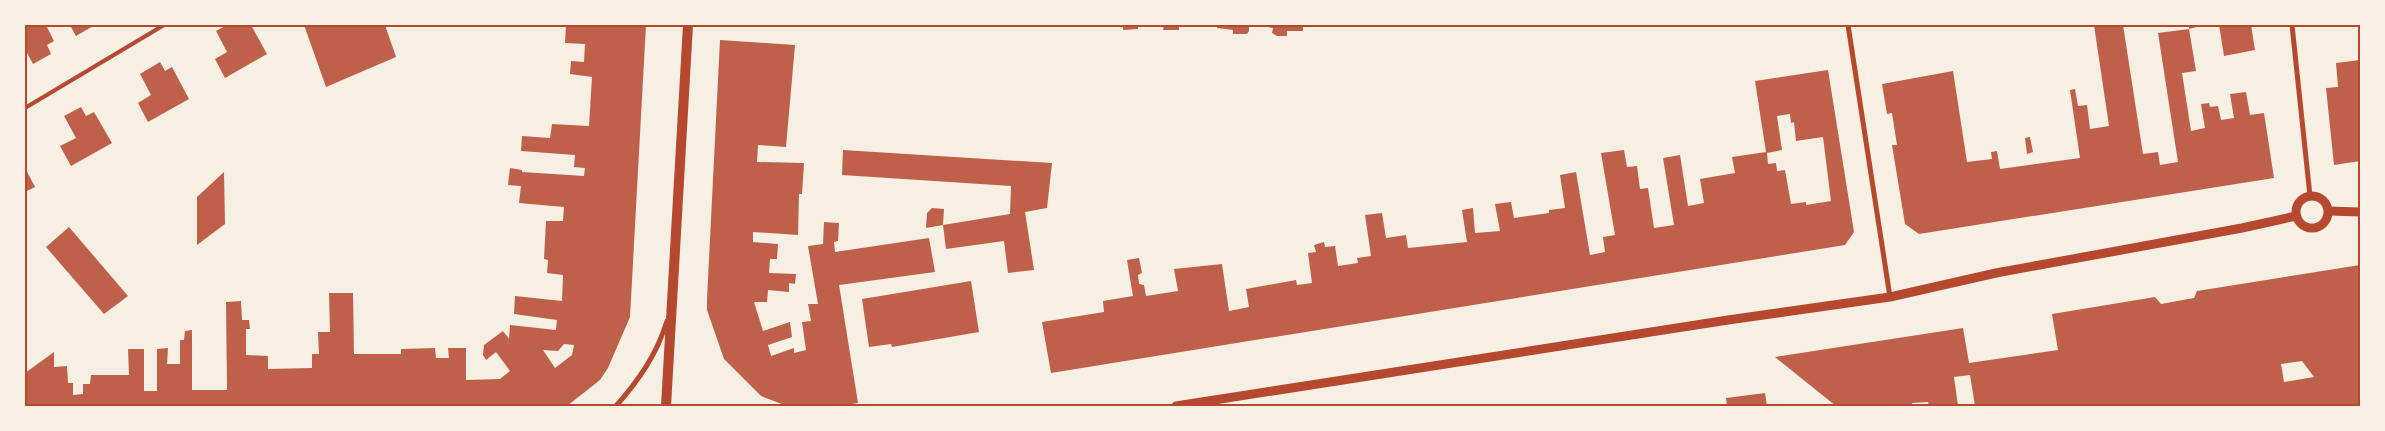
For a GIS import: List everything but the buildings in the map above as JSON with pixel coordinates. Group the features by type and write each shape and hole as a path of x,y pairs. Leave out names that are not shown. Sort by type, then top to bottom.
{"main road":[{"path":"666,406 688,25"}],"street":[{"path":"1848,25 1890,297"},
{"path":"2292,25 2310,196"},
{"path":"2310,196 2323,200 2329,211 2324,224 2318,227 2304,226 2296,216 2298,203 2310,196"},
{"path":"2329,211 2360,212"},
{"path":"1176,406 1728,320 1890,297 1996,273 2248,227 2296,216"},
{"path":"616,406 650,362 661,342 672,304"}],"lane":[{"path":"25,108 164,25"}]}
